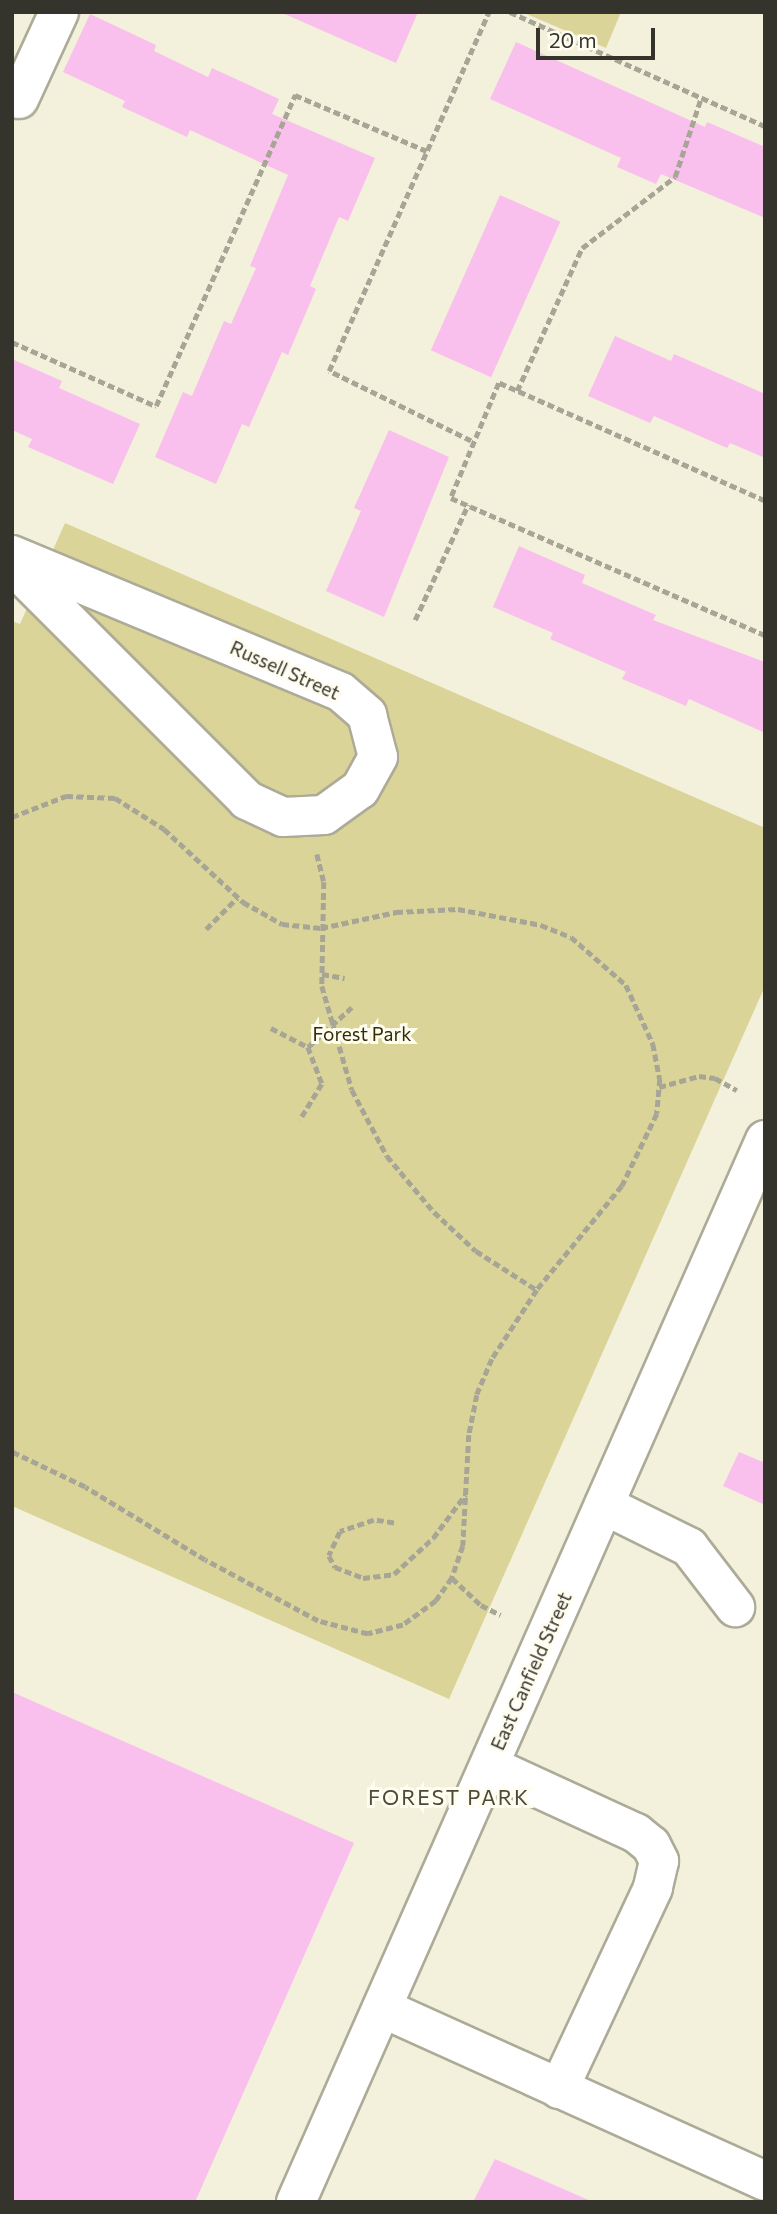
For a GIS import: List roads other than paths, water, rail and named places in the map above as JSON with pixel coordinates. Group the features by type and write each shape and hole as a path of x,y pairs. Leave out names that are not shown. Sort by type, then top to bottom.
{"street":[{"path":"19,99 60,12"},
{"name":"Russell Street","path":"12,555 341,692 367,715 378,757 360,789 324,815 283,817 247,800 12,565"},
{"name":"East Canfield Street","path":"296,2202 765,1140"},
{"path":"604,1505 689,1547 735,1607"},
{"path":"490,1766 636,1833 652,1845 659,1861 653,1888 559,2089"},
{"path":"382,2008 765,2181"}],"district":[{"name":"FOREST PARK","path":"449,1797"}],"park label":[{"name":"Forest Park","path":"362,1034"}]}
